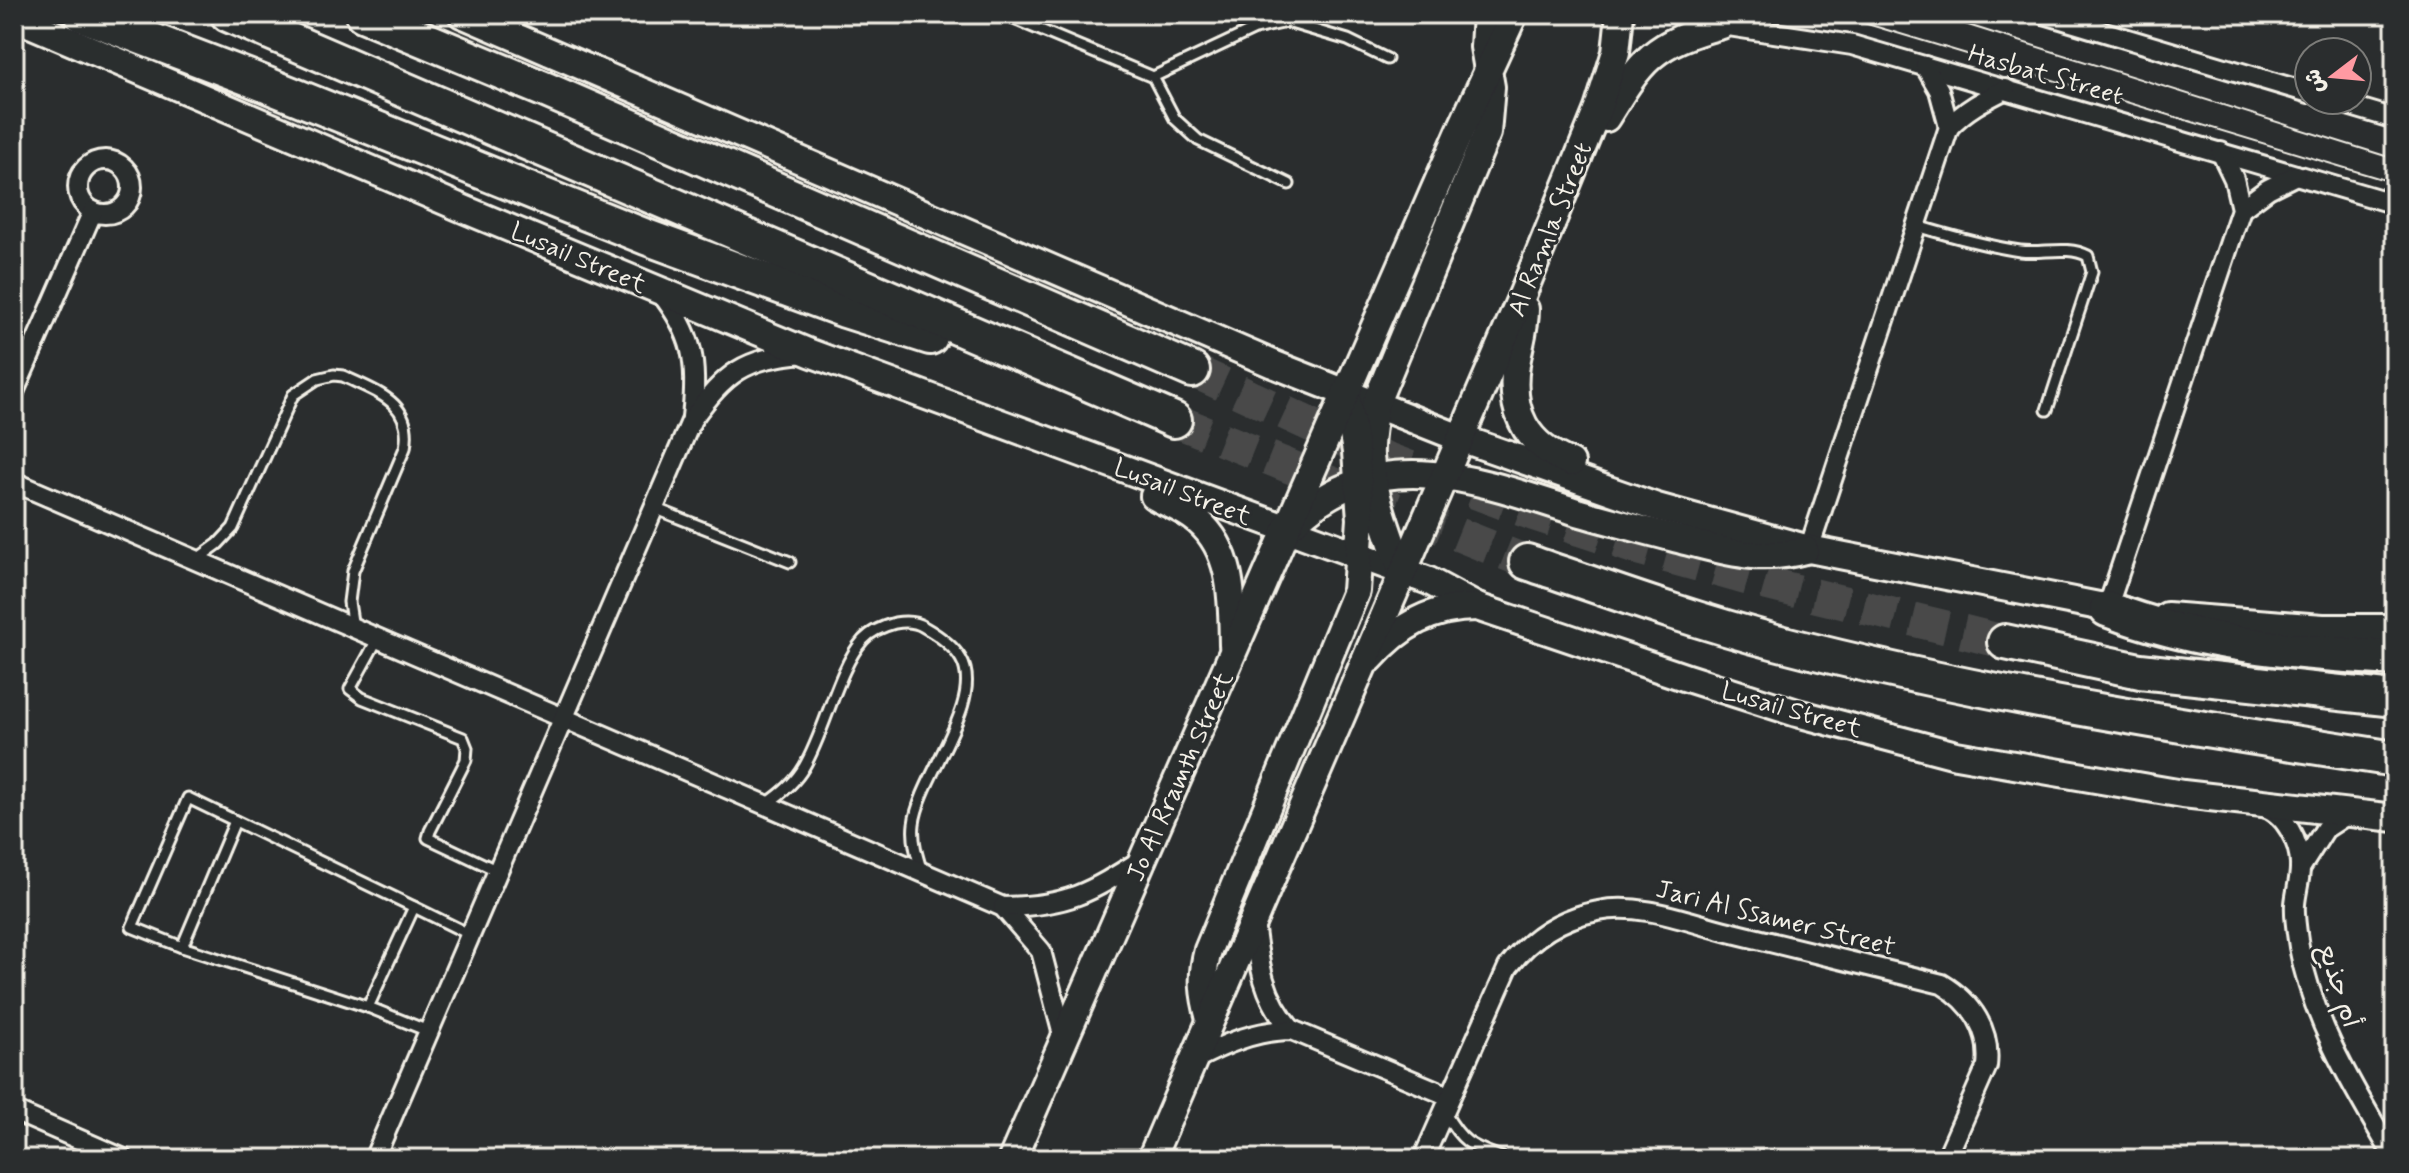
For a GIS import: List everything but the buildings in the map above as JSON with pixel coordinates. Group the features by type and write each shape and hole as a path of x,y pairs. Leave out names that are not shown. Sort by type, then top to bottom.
{"highway":[{"path":"82,14 778,287 912,333 951,341 996,345"},
{"path":"228,14 1174,420"},
{"path":"363,14 1192,370"},
{"path":"1527,562 1773,641 1996,694 2395,759"},
{"path":"2107,609 2134,620 2234,641 2395,658"},
{"path":"2005,642 2140,671 2395,699"},
{"path":"2244,736 2333,765 2395,780"}],"main road":[{"path":"462,14 1273,364 1460,438 1628,498 1809,549 2107,609 2323,628 2395,628"},
{"path":"1210,1019 1202,987 1208,950 1356,591 1375,405 1481,150 1491,109 1489,67 1484,47 1486,14"},
{"path":"1402,572 1366,480 1346,393 1514,14"},
{"name":"Al Ramla Street","path":"1460,438 1585,142 1616,52 1620,14"},
{"name":"Lusail Street","path":"14,17 810,353 1429,581 1477,607 1742,696 1956,755 2247,802 2395,818"},
{"path":"1585,142 1603,122 1625,85 1648,57 1672,41 1722,25"},
{"path":"1523,293 1525,316 1514,379 1519,410 1530,436 1549,454 1603,479 1628,498"},
{"name":"Jo Al Rramth Street","path":"1012,1159 1346,393"},
{"path":"1151,1159 1460,438"},
{"path":"1109,464 1141,489 1196,519 1215,541 1228,573 1233,652"},
{"path":"1287,530 1319,501 1366,480 1408,473 1444,476 1507,488 1578,512 1733,554 1776,557 1809,549"},
{"path":"1360,670 1400,630 1425,616 1452,607 1477,607"}],"street":[{"name":"Hasbat Street","path":"1678,14 1722,25 1852,45 2395,204"},
{"path":"2044,14 2293,88"},
{"path":"1925,66 1942,97 1949,127"},
{"path":"1809,549 1949,127 1962,113 2006,89"},
{"path":"2373,112 2395,119"},
{"path":"2107,609 2241,209 2234,179 2221,152"},
{"path":"2241,209 2268,189 2296,175"},
{"path":"14,392 93,211"},
{"path":"659,291 680,321 691,348 696,379 692,419"},
{"path":"374,1159 692,419 714,390 732,373 780,355 810,353"},
{"path":"14,482 1003,907 1062,902 1110,880 1143,859"},
{"name":"أم جذيع","path":"2247,802 2271,808 2281,818 2292,834 2301,867"},
{"name":"أم جذيع","path":"2348,814 2325,829 2301,867 2295,907 2299,947 2316,1013 2389,1154"},
{"path":"1003,907 1041,951 1064,1039"},
{"name":"Jari Al Ssamer Street","path":"1423,1159 1508,967 1533,939 1562,922 1598,911 1641,910 1942,984 1954,991 1973,1010 1979,1021 1988,1055 1987,1066 1946,1159"},
{"path":"1254,916 1263,982 1276,1010 1292,1030 1446,1103"},
{"path":"1192,1061 1245,1037 1292,1030"},
{"path":"14,1111 124,1159"}],"lane":[{"path":"1002,14 1153,77 1175,119 1198,140 1289,184"},
{"path":"1153,77 1255,29 1287,22 1348,40 1387,59"},
{"path":"1917,226 2021,251 2075,249 2088,256 2092,272 2047,410"},
{"path":"195,560 218,544 233,528 293,395 317,379 343,376 392,401 403,416 407,436 405,448 353,571 349,602 353,628"},
{"path":"654,508 790,562"},
{"path":"765,805 782,792 805,766 846,671 863,640 887,625 917,623 953,648 963,664 968,681 959,712 917,810 914,835 922,872"},
{"path":"378,638 350,689 362,698 463,738 467,748 466,760 428,838 498,871"},
{"path":"428,1031 368,1007 182,947 132,927 188,798 471,935"},
{"path":"182,947 235,821"},
{"path":"368,1007 414,907"},
{"path":"1446,1103 1457,1133 1467,1144 1506,1159"}],"tunnel":[{"path":"1192,370 1376,455 1534,514 1634,547 1768,584 2005,642"},
{"path":"1174,420 1527,562"}],"tram line":[{"path":"1834,14 2395,183"},
{"path":"1933,14 2395,159"}]}
